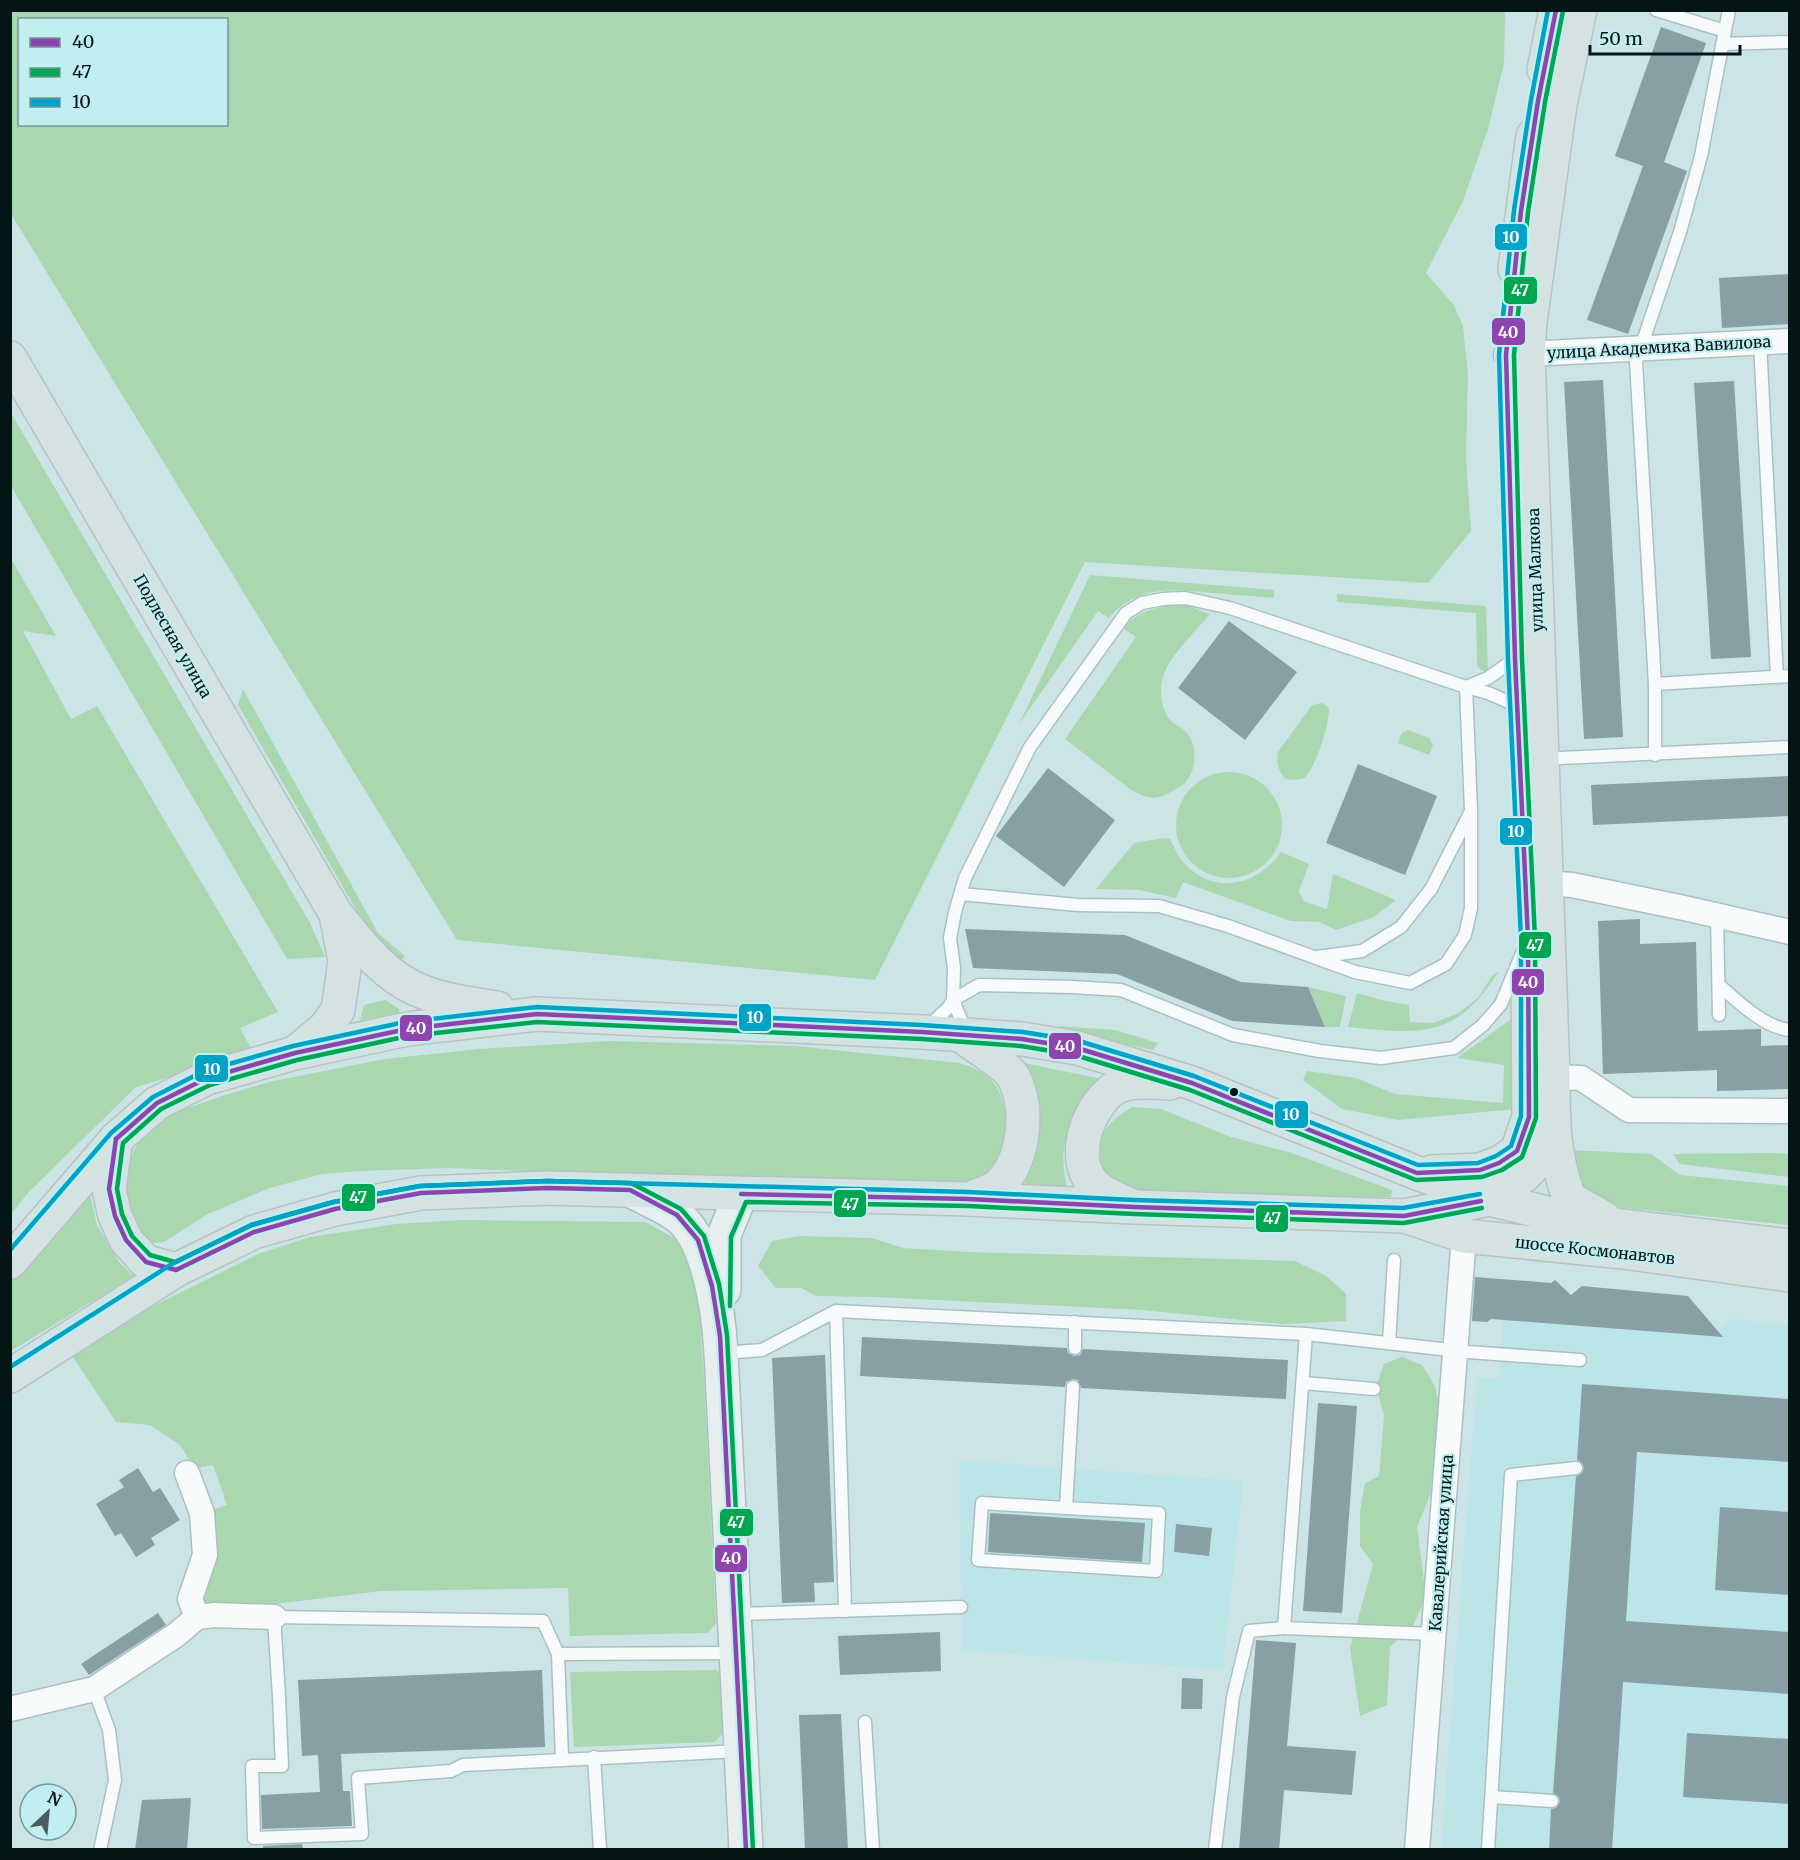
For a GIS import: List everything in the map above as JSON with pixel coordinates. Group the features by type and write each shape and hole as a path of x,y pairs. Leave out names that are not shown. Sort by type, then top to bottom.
{"main road":[{"name":"улица Малкова","path":"1531,760 1518,706 1515,659 1517,355 1521,211 1538,101 1556,10"},
{"name":"улица Малкова","path":"1580,10 1560,104 1530,322 1517,355 1536,883 1554,1077 1553,1134 1560,1172 1569,1198 1592,1213 1621,1226"},
{"name":"Подлесная улица","path":"10,358 336,914"},
{"name":"улица Малкова","path":"1417,1173 1480,1170 1498,1163 1516,1151 1529,1117 1528,939 1536,883"},
{"path":"336,914 387,971 416,989 470,1003 537,1014"},
{"path":"295,1053 325,1028 338,1010 345,961 336,914"},
{"name":"шоссе Космонавтов","path":"10,1262 116,1138 157,1103 207,1078 295,1053 407,1029 537,1014 922,1032 1022,1039 1077,1048 1192,1083 1417,1173 1490,1199 1551,1214 1621,1226 1790,1246"},
{"path":"963,1035 1014,1076 1022,1106 1024,1131 1012,1167 1000,1185 968,1199"},
{"path":"1134,1207 1098,1188 1086,1173 1082,1149 1087,1122 1101,1100 1116,1087 1141,1082 1192,1083"},
{"name":"улица Малкова","path":"1490,1199 1525,1175 1542,1156 1553,1134"},
{"path":"116,1138 109,1189 114,1216 126,1240 146,1262 176,1270"},
{"name":"шоссе Космонавтов","path":"10,1376 176,1270 254,1232 335,1209 421,1193 547,1188 968,1199 1404,1216 1490,1199"},
{"name":"шоссе Космонавтов","path":"1404,1216 1464,1236 1623,1252 1790,1275"}],"street":[{"name":"улица Академика Вавилова","path":"1517,355 1790,341"},
{"path":"1536,883 1572,885 1790,932"},
{"path":"1554,1077 1581,1078 1629,1110 1790,1110"},
{"path":"630,1190 677,1215 698,1240 712,1286 721,1345 746,1850"},
{"path":"721,1345 724,1235 741,1194"},
{"name":"Кавалерийская улица","path":"1417,1850 1464,1236"},
{"path":"187,1473 202,1512 205,1555 190,1599 197,1617"},
{"path":"10,1709 94,1689 176,1635 197,1617 215,1615 274,1617"}],"lane":[{"path":"1656,10 1725,31"},
{"path":"1655,755 1655,684 1636,367 1639,348 1680,232 1701,156 1729,10"},
{"path":"1722,44 1790,42"},
{"path":"1655,684 1784,676 1760,342"},
{"path":"963,1035 953,1000 954,968 950,938 954,912 965,878 1030,747 1117,624 1126,613 1142,603 1185,598 1230,608 1488,693 1518,706"},
{"path":"1467,687 1488,678 1515,659"},
{"path":"961,894 1078,905 1159,906 1228,926 1355,972 1410,983 1446,964 1465,934 1471,908 1467,687"},
{"path":"1531,760 1790,747"},
{"path":"1316,957 1362,951 1401,927 1431,889 1471,810"},
{"path":"1717,915 1719,1016"},
{"path":"922,1032 949,1007 953,1000 979,985 1121,990 1233,1035 1320,1051 1381,1058 1454,1048 1482,1025 1502,1004 1528,939"},
{"path":"1719,985 1741,1004 1777,1029 1790,1030"},
{"path":"1389,1343 1394,1260"},
{"path":"836,1311 845,1611"},
{"path":"721,1345 762,1350 836,1311 1306,1334 1580,1360"},
{"path":"1075,1322 1075,1348"},
{"path":"1284,1628 1306,1334"},
{"path":"1303,1383 1374,1389"},
{"path":"1066,1508 1073,1387"},
{"path":"1488,1850 1511,1475 1576,1468"},
{"path":"982,1503 1066,1508 1159,1513 1156,1571 978,1560 982,1503"},
{"path":"735,1614 961,1607"},
{"path":"562,1758 558,1654 543,1621 274,1617 282,1766 252,1766 254,1844 312,1836 362,1834 358,1778 451,1771 464,1765 562,1758 741,1751"},
{"path":"1215,1850 1233,1697 1249,1630 1284,1628 1434,1634"},
{"path":"558,1654 736,1653"},
{"path":"94,1689 109,1730 115,1780 100,1850"},
{"path":"865,1722 873,1850"},
{"path":"594,1757 600,1850"},
{"path":"1492,1797 1552,1801"},
{"path":"312,1836 313,1850"}],"shaded area":[{"path":"1729,1319 1789,1324 1789,1849 1441,1850 1477,1378 1500,1378 1503,1320 1712,1336"},
{"path":"959,1460 1243,1481 1223,1670 962,1650"}],"green space":[{"path":"11,10 1505,11 1504,63 1488,129 1463,201 1426,273 1453,304 1463,326 1468,374 1466,457 1471,531 1428,583 1085,562 875,980 457,940 11,214"},
{"path":"11,413 310,923 325,957 287,959 11,486"},
{"path":"10,557 56,636 23,631 71,719 97,706 278,1012 240,1028 253,1052 136,1087 29,1192 11,1214"},
{"path":"1090,575 1274,590 1274,598 1170,591 1144,594 1132,599 1109,618 1098,611 1019,724"},
{"path":"1337,594 1486,606 1488,672 1477,666 1476,613 1337,602"},
{"path":"1166,606 1188,606 1210,614 1175,655 1164,673 1161,686 1165,712 1171,721 1186,732 1193,744 1194,765 1189,778 1180,787 1160,797 1151,798 1130,789 1065,739 1136,637 1123,628 1142,613"},
{"path":"243,689 378,933 405,956 397,968 366,927 238,705"},
{"path":"1322,703 1329,708 1328,716 1325,735 1314,763 1305,778 1285,779 1278,766 1278,752 1312,705"},
{"path":"1408,730 1429,738 1433,745 1429,755 1398,743 1402,733"},
{"path":"1229,772 1249,776 1266,788 1278,805 1282,825 1278,845 1266,862 1249,874 1229,878 1209,874 1192,862 1180,845 1176,825 1180,805 1192,788 1209,776"},
{"path":"1170,839 1184,863 1209,880 1235,883 1248,879 1271,864 1281,852 1309,864 1299,891 1303,901 1327,909 1333,874 1396,900 1374,917 1336,930 1319,922 1291,921 1183,882 1176,898 1139,890 1096,889 1134,843"},
{"path":"1499,971 1483,994 1468,1010 1452,1021 1435,1028 1396,1031 1348,1027 1357,993 1409,1005 1410,1022 1433,1023 1459,1013 1479,997 1491,977"},
{"path":"1308,987 1346,996 1340,1027 1325,1027"},
{"path":"385,1000 399,1009 399,1014 360,1020 364,1005"},
{"path":"1514,1017 1515,1109 1398,1120 1342,1109 1303,1080 1307,1071 1356,1078 1395,1094 1503,1103 1504,1065 1457,1058"},
{"path":"1060,1026 1115,1030 1158,1043 1153,1050 1073,1033"},
{"path":"609,1041 795,1046 959,1063 979,1070 997,1087 1007,1118 1007,1143 984,1184 449,1168 361,1171 322,1174 270,1188 208,1214 164,1242 152,1243 138,1231 128,1208 125,1188 128,1163 139,1140 164,1116 273,1081 385,1059 479,1049"},
{"path":"1024,1063 1102,1079 1078,1111 1066,1138 1063,1159 1067,1190 1022,1190 1037,1148 1039,1123"},
{"path":"1132,1107 1161,1109 1231,1137 1292,1153 1392,1190 1391,1197 1115,1193 1103,1184 1100,1158 1101,1139 1111,1123"},
{"path":"1572,1150 1651,1154 1680,1175 1789,1186 1789,1225 1590,1203 1580,1198"},
{"path":"1673,1154 1789,1154 1789,1177 1680,1164"},
{"path":"88,1185 97,1225 119,1262 134,1276 11,1351 11,1279"},
{"path":"462,1220 645,1222 676,1239 696,1265 716,1623 708,1633 570,1636 568,1588 381,1591 275,1604 214,1607 201,1603 208,1511 227,1505 213,1465 195,1468 180,1445 150,1425 116,1422 71,1354 137,1314 258,1254 310,1237 396,1224"},
{"path":"799,1236 872,1238 903,1248 968,1252 1295,1261 1326,1276 1346,1294 1346,1321 1283,1324 1142,1310 816,1296 801,1288 776,1288 758,1266 772,1241"},
{"path":"1402,1357 1422,1365 1435,1386 1439,1405 1437,1446 1430,1495 1417,1527 1426,1597 1413,1626 1390,1647 1387,1705 1360,1716 1350,1648 1373,1564 1360,1546 1360,1511 1365,1483 1379,1476 1384,1416 1376,1387 1384,1364"},
{"path":"716,1670 719,1673 723,1733 715,1742 574,1747 570,1672"}],"building":[{"path":"1661,27 1706,43 1664,162 1687,171 1628,334 1587,320 1643,166 1615,156"},
{"path":"1790,274 1790,324 1722,328 1719,278"},
{"path":"1603,380 1623,737 1584,739 1564,382"},
{"path":"1734,381 1751,657 1711,659 1694,383"},
{"path":"1229,621 1297,672 1245,740 1178,688"},
{"path":"1358,764 1437,796 1405,875 1326,843"},
{"path":"1048,768 1115,820 1064,887 996,836"},
{"path":"1790,776 1790,816 1593,825 1591,785"},
{"path":"1640,919 1640,944 1696,942 1698,1031 1761,1029 1761,1046 1790,1045 1790,1089 1717,1091 1717,1070 1603,1074 1598,921"},
{"path":"965,929 1125,935 1241,982 1308,987 1325,1027 1232,1021 1117,974 973,968"},
{"path":"1475,1277 1551,1283 1555,1280 1571,1295 1582,1286 1688,1296 1723,1337 1491,1319 1487,1322 1472,1321"},
{"path":"862,1337 1067,1348 1068,1353 1074,1356 1080,1355 1083,1349 1288,1360 1286,1399 1081,1388 1078,1380 1073,1379 1066,1382 1065,1387 860,1376"},
{"path":"825,1355 834,1582 814,1583 815,1602 782,1603 772,1358"},
{"path":"1582,1384 1790,1399 1790,1462 1637,1452 1626,1621 1790,1632 1790,1694 1623,1682 1612,1850 1549,1850 1551,1809 1556,1808 1560,1802 1559,1797 1553,1793 1576,1476 1581,1474 1584,1468 1577,1460"},
{"path":"1318,1403 1357,1406 1342,1613 1303,1611"},
{"path":"138,1468 153,1492 160,1488 180,1520 151,1538 155,1545 136,1557 121,1533 115,1536 96,1504 124,1487 119,1480"},
{"path":"1720,1507 1790,1512 1790,1595 1715,1590"},
{"path":"990,1513 1145,1523 1142,1562 988,1552"},
{"path":"1176,1524 1212,1528 1209,1556 1174,1552"},
{"path":"158,1613 166,1625 89,1675 81,1664"},
{"path":"940,1632 941,1671 840,1675 838,1636"},
{"path":"1256,1640 1296,1643 1287,1746 1356,1751 1352,1795 1284,1790 1279,1850 1239,1850"},
{"path":"542,1670 545,1747 341,1754 343,1791 350,1791 352,1826 262,1829 261,1795 320,1792 318,1755 302,1756 298,1680"},
{"path":"1182,1678 1203,1679 1202,1709 1181,1709"},
{"path":"841,1714 848,1850 805,1850 799,1715"},
{"path":"1687,1733 1790,1739 1790,1804 1683,1797"},
{"path":"191,1798 187,1850 135,1850 142,1800"},
{"path":"302,1844 303,1850 263,1850 263,1846"}],"transit line":[{"name":"10","path":"10,1250 111,1133 153,1097 204,1071 293,1046 405,1022 537,1007 922,1025 1023,1032 1079,1041 1194,1076 1418,1165 1478,1163 1496,1156 1511,1146 1521,1116 1521,939 1508,659 1499,355 1514,210 1548,10"},
{"name":"40","path":"116,1139 157,1103 207,1078 295,1053 407,1029 537,1014 922,1032 1022,1039 1077,1048 1192,1083 1417,1173 1480,1170 1499,1163 1517,1151 1529,1117 1528,939 1515,659 1506,355 1521,211 1538,101 1556,10"},
{"name":"47","path":"753,1850 727,1335 719,1284 704,1236 681,1209 631,1183 547,1181 420,1186 334,1202 252,1225 175,1262 150,1255 132,1236 122,1214 117,1189 123,1143 161,1109 210,1085 297,1060 408,1036 537,1022 922,1039 1021,1046 1075,1055 1190,1090 1416,1180 1482,1177 1502,1170 1522,1157 1536,1118 1535,939 1522,659 1514,355 1528,212 1545,102 1563,11"},
{"name":"40","path":"116,1139 109,1189 115,1216 126,1240 146,1262 176,1270"},
{"name":"10","path":"10,1367 172,1264 251,1225 333,1202 420,1186 547,1181 968,1192 1134,1200 1403,1208 1480,1194"},
{"name":"40","path":"176,1270 254,1232 335,1209 421,1193 547,1188 630,1190 677,1215 698,1240 712,1286 720,1336 746,1850"},
{"name":"40","path":"741,1194 968,1199 1404,1216 1481,1201"},
{"name":"47","path":"730,1306 731,1237 746,1202 968,1206 1404,1223 1482,1208"}]}
